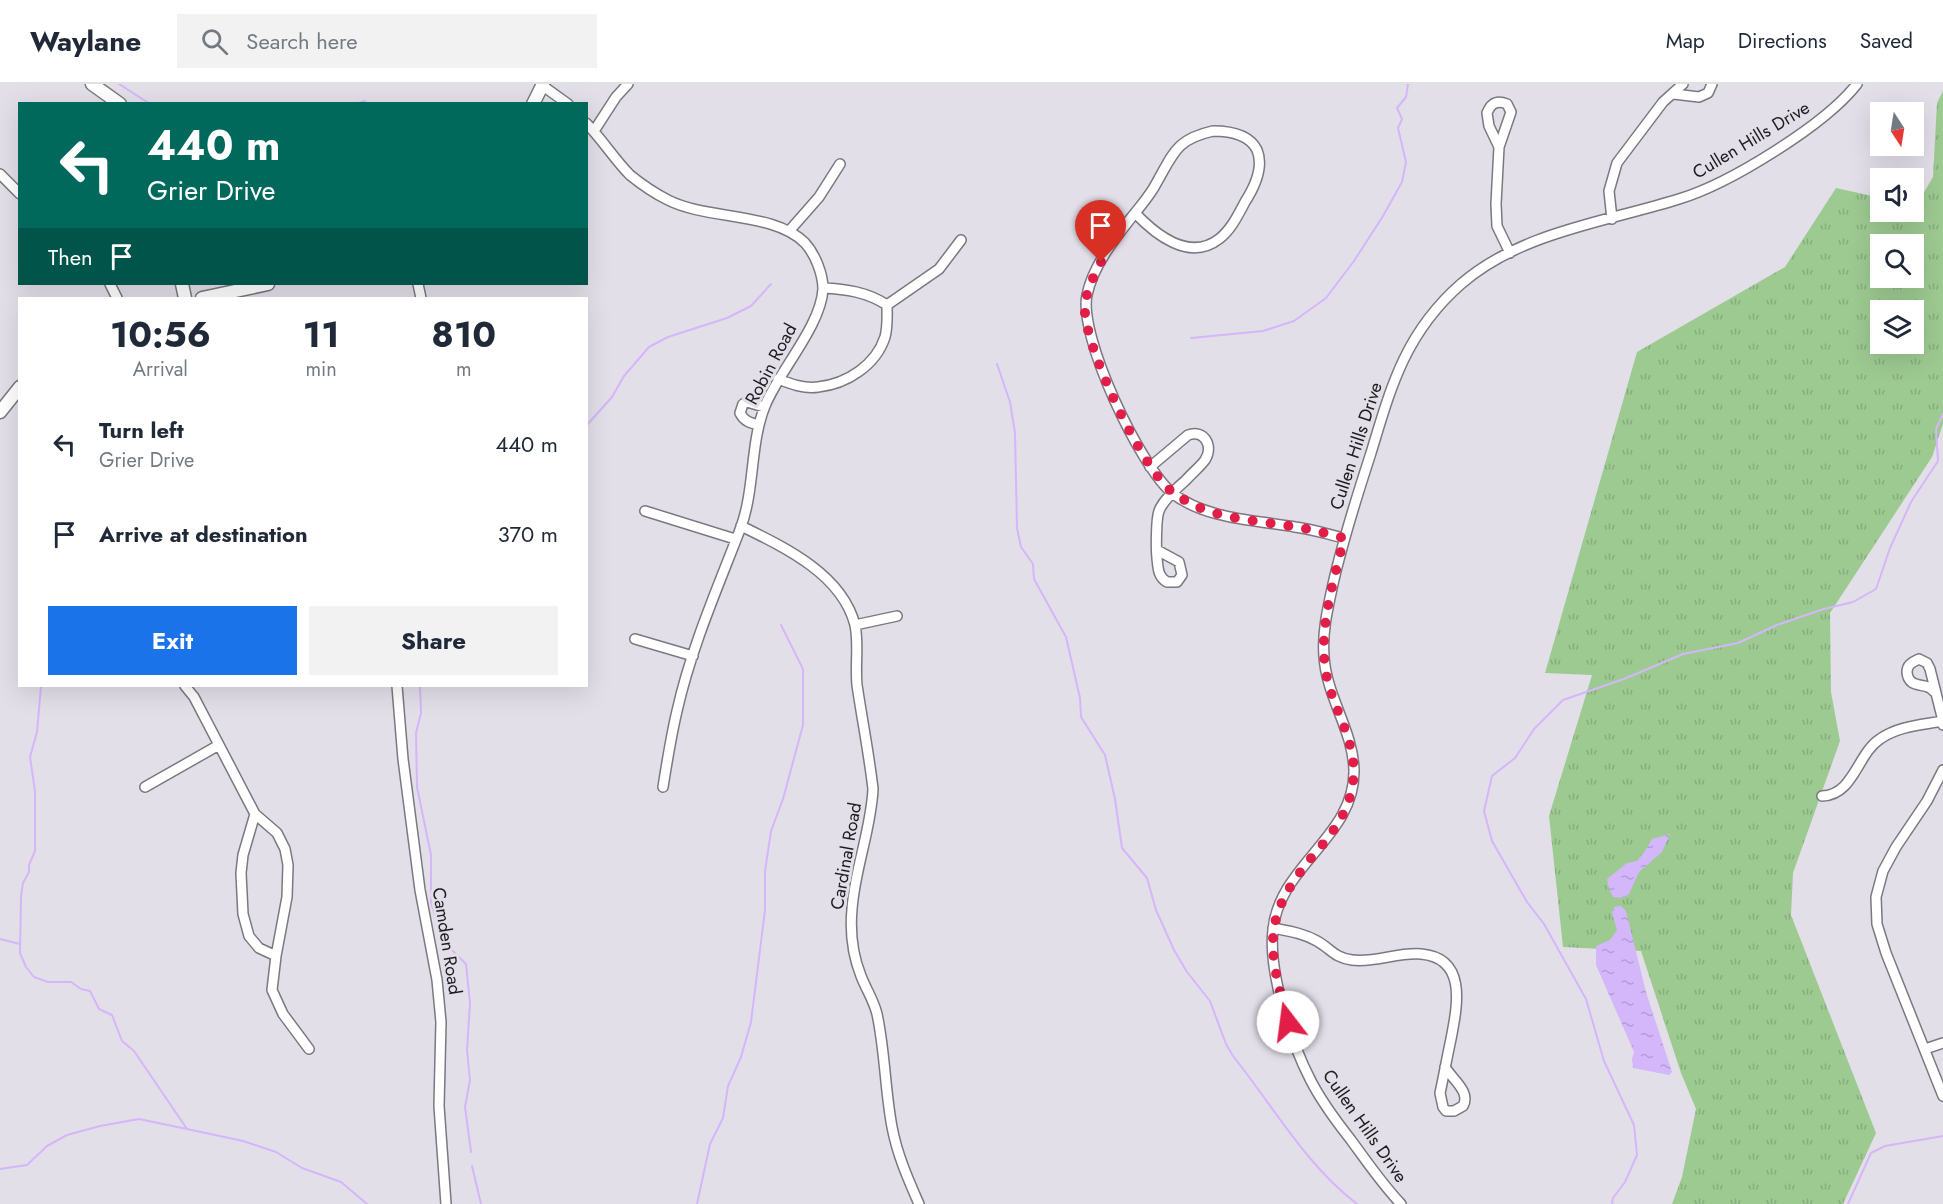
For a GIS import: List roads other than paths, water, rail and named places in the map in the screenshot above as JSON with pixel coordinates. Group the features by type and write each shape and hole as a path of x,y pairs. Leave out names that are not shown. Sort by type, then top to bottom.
{"main road":[{"path":"92,84 117,102"},
{"path":"534,102 543,85"},
{"path":"212,297 252,293 266,285"},
{"path":"0,412 18,390"}],"street":[{"path":"594,130 616,97 628,84"},
{"path":"1612,219 1609,191 1617,163 1664,102 1683,84"},
{"path":"1674,94 1699,97 1708,93 1712,84"},
{"name":"Cullen Hills Drive","path":"1401,1204 1383,1184 1311,1081 1282,1002 1273,951 1273,928 1286,891 1342,818 1353,783 1354,769 1347,733 1326,676 1324,659 1326,619 1344,538 1396,376 1413,341 1434,310 1470,276 1510,253 1559,233 1695,194 1736,173 1816,122 1848,95 1857,84"},
{"path":"543,85 565,102"},
{"path":"588,125 631,176 669,201 709,213 790,230 816,259 823,288 846,289 868,295 887,304"},
{"path":"1135,213 1160,237 1174,244 1203,247 1211,243 1226,232 1250,196 1257,179 1258,153 1251,142 1232,132 1214,131 1193,136 1178,147 1155,188 1135,213 1108,249 1086,296 1085,315 1103,371 1138,449 1172,493 1198,507 1220,514 1297,527 1344,538"},
{"path":"1499,147 1497,226 1510,253"},
{"path":"790,230 819,197 840,164"},
{"path":"0,174 18,192"},
{"path":"887,304 939,269 961,240"},
{"name":"Robin Road","path":"663,787 677,710 693,656 741,526 752,481 759,425 764,407 812,323 823,288"},
{"path":"778,380 801,387 818,387 852,376 867,364 880,348 888,324 887,304"},
{"path":"759,425 743,418 740,408 747,402 764,407"},
{"path":"1150,467 1188,435 1194,433 1206,439 1209,449 1205,461 1172,493 1158,512 1156,550"},
{"path":"645,511 735,538"},
{"name":"Cardinal Road","path":"741,526 776,544 830,582 842,596 855,625 857,679 873,789 872,806 856,875 852,910 853,944 861,975 876,1010 892,1128 903,1166 919,1204"},
{"path":"855,625 897,616"},
{"path":"634,639 693,656"},
{"path":"186,687 194,697 255,814 277,833 285,849 288,865 287,897 272,990 276,1003 309,1049"},
{"name":"Camden Road","path":"397,687 403,759 420,890 437,980 441,1022 440,1106 446,1204"},
{"path":"1822,796 1836,794 1846,786 1866,753 1878,740 1890,732 1943,723 1936,693"},
{"path":"145,788 219,745"},
{"path":"1943,770 1927,801 1883,871 1876,897 1877,922 1886,953 1943,1095"},
{"path":"255,814 243,855 241,873 243,914 249,936 258,948 276,956"},
{"path":"1273,928 1308,936 1339,957 1350,960 1361,961 1418,953 1442,959 1452,972 1457,994 1457,1006 1445,1067"},
{"path":"1925,1049 1943,1043"}],"water":[{"path":"1670,834 1662,852 1639,872 1629,894 1622,898 1613,897 1607,879 1627,863 1637,861 1652,839"},
{"path":"1621,906 1626,911 1646,992 1672,1072 1669,1075 1633,1068 1634,1052 1596,965 1596,946 1610,940 1617,930 1612,913 1614,907"}],"waterway":[{"path":"119,84 147,102"},
{"path":"1191,338 1263,331 1294,321 1326,298 1354,261 1402,182 1406,162 1398,128 1402,119 1397,108 1406,97 1408,84"},
{"path":"588,424 612,397 624,376 649,347 668,337 727,318 751,306 771,284"},
{"path":"997,364 1010,402 1015,433 1017,528 1021,547 1033,564 1034,579 1066,637 1080,698 1081,717 1105,755 1115,799 1122,848 1147,878 1156,910 1174,950 1187,972 1210,1001 1226,1044 1233,1056 1306,1153 1357,1204"},
{"path":"1612,1204 1613,1198 1625,1182 1637,1155 1634,1125 1604,1061 1586,999 1544,924 1527,902 1492,841 1484,811 1492,776 1515,758 1534,729 1563,700 1624,679 1683,654 1738,643 1777,625 1853,602 1876,589 1890,548 1911,502 1938,461 1936,429 1943,414"},
{"path":"697,1204 710,1144 723,1118 728,1086 741,1057 751,1022 765,910 765,871 771,831 783,799 803,725 803,669 781,625"},
{"path":"41,687 37,732 30,757 35,791 35,851 23,883 21,896 20,953 26,967 34,977 48,982 71,982 81,989 90,991 99,1009 112,1015 122,1041 134,1051 187,1129 243,1141 276,1152 302,1168 341,1182 367,1204"},
{"path":"420,687 421,713 416,733 417,787 431,855 431,902 442,940 466,964 470,1003 467,1050 470,1080 465,1107 471,1152"},
{"path":"0,939 20,944"},
{"path":"0,1169 27,1165 47,1146 67,1135 100,1126 139,1119 187,1129"},
{"path":"1848,1204 1871,1153 1885,1146 1943,1136"},
{"path":"472,1166 481,1204"}]}
